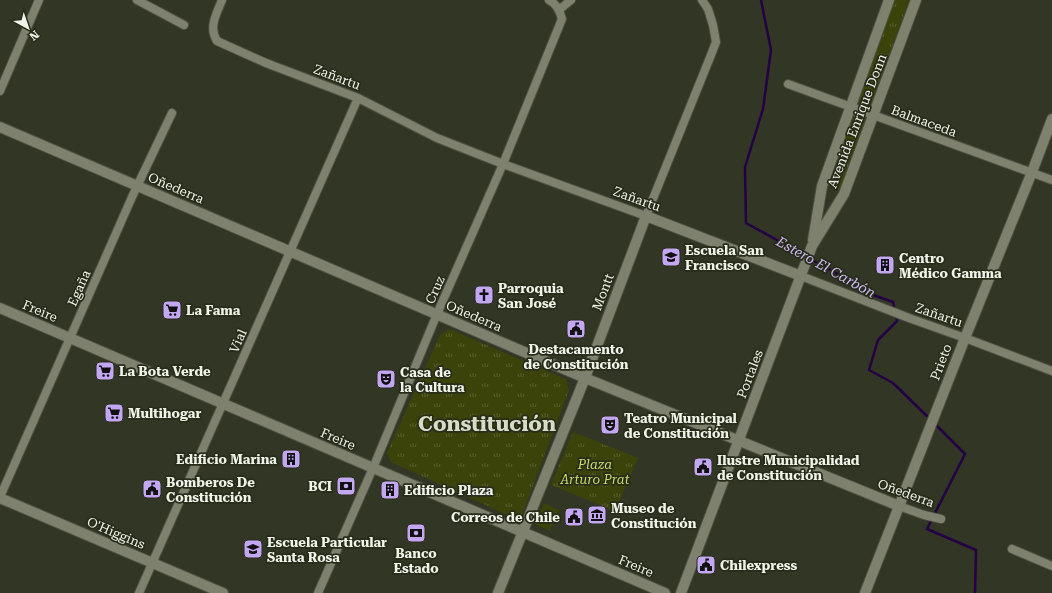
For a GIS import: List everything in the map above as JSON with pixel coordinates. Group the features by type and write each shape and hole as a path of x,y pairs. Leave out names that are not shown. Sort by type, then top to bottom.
{"street":[{"path":"0,91 39,0"},
{"path":"137,0 184,25"},
{"name":"Zañartu","path":"222,0 213,25 214,34 218,41 266,63 358,98 437,138 503,164 803,272 909,318 1052,371"},
{"path":"549,0 553,2 559,10 571,0"},
{"name":"Montt","path":"498,593 585,378 646,216 716,42 708,9 702,0"},
{"name":"Avenida Enrique Donn","path":"803,272 812,246 822,186 889,0"},
{"name":"Avenida Enrique Donn","path":"812,246 844,194 916,0"},
{"name":"Cruz","path":"318,593 373,468 437,314 503,164 562,19 559,10"},
{"name":"Balmaceda","path":"788,84 1052,180"},
{"name":"Vial","path":"139,593 358,98"},
{"name":"Egaña","path":"0,497 137,186 172,113"},
{"name":"Prieto","path":"865,593 1052,119"},
{"name":"Oñederra","path":"0,127 585,378 899,506 924,515 941,518"},
{"path":"819,200 821,205 826,209 829,210 835,208"},
{"name":"Portales","path":"681,593 803,272"},
{"name":"Freire","path":"0,308 665,593"},
{"name":"O'Higgins","path":"0,497 223,593"},
{"path":"1012,549 1052,566"}],"green space":[{"path":"895,0 909,0 840,190 828,185"},
{"path":"449,329 566,379 569,390 522,515 514,518 391,462 387,453 440,335"},
{"name":"Plaza Arturo Prat","path":"573,432 638,458 615,511 551,485"},
{"path":"544,503 559,510 550,531 535,524"}],"waterway":[{"name":"Estero El Carbón","path":"761,0 771,50 763,109 745,167 746,223 806,256"},
{"name":"Estero El Carbón","path":"810,259 836,273 862,291 893,302 897,321 878,340 869,370 893,383 931,420"},
{"name":"Estero El Carbón","path":"934,423 965,454 927,529 976,550 975,593"}],"place":[{"name":"Escuela San Francisco","path":"671,257"},
{"name":"Centro Médico Gamma","path":"885,265"},
{"name":"Parroquia San José","path":"484,295"},
{"name":"La Fama","path":"172,310"},
{"name":"Destacamento de Constitución","path":"576,329"},
{"name":"La Bota Verde","path":"105,371"},
{"name":"Casa de la Cultura","path":"386,379"},
{"name":"Multihogar","path":"114,413"},
{"name":"Teatro Municipal de Constitución","path":"610,425"},
{"name":"Edificio Marina","path":"291,459"},
{"name":"Ilustre Municipalidad de Constitución","path":"703,467"},
{"name":"BCI","path":"346,486"},
{"name":"Bomberos De Constitución","path":"152,489"},
{"name":"Edificio Plaza","path":"390,490"},
{"name":"Museo de Constitución","path":"597,515"},
{"name":"Correos de Chile","path":"574,517"},
{"name":"Banco Estado","path":"416,533"},
{"name":"Escuela Particular Santa Rosa","path":"253,549"},
{"name":"Chilexpress","path":"706,565"}],"district":[{"name":"Constitución","path":"487,424"}]}
